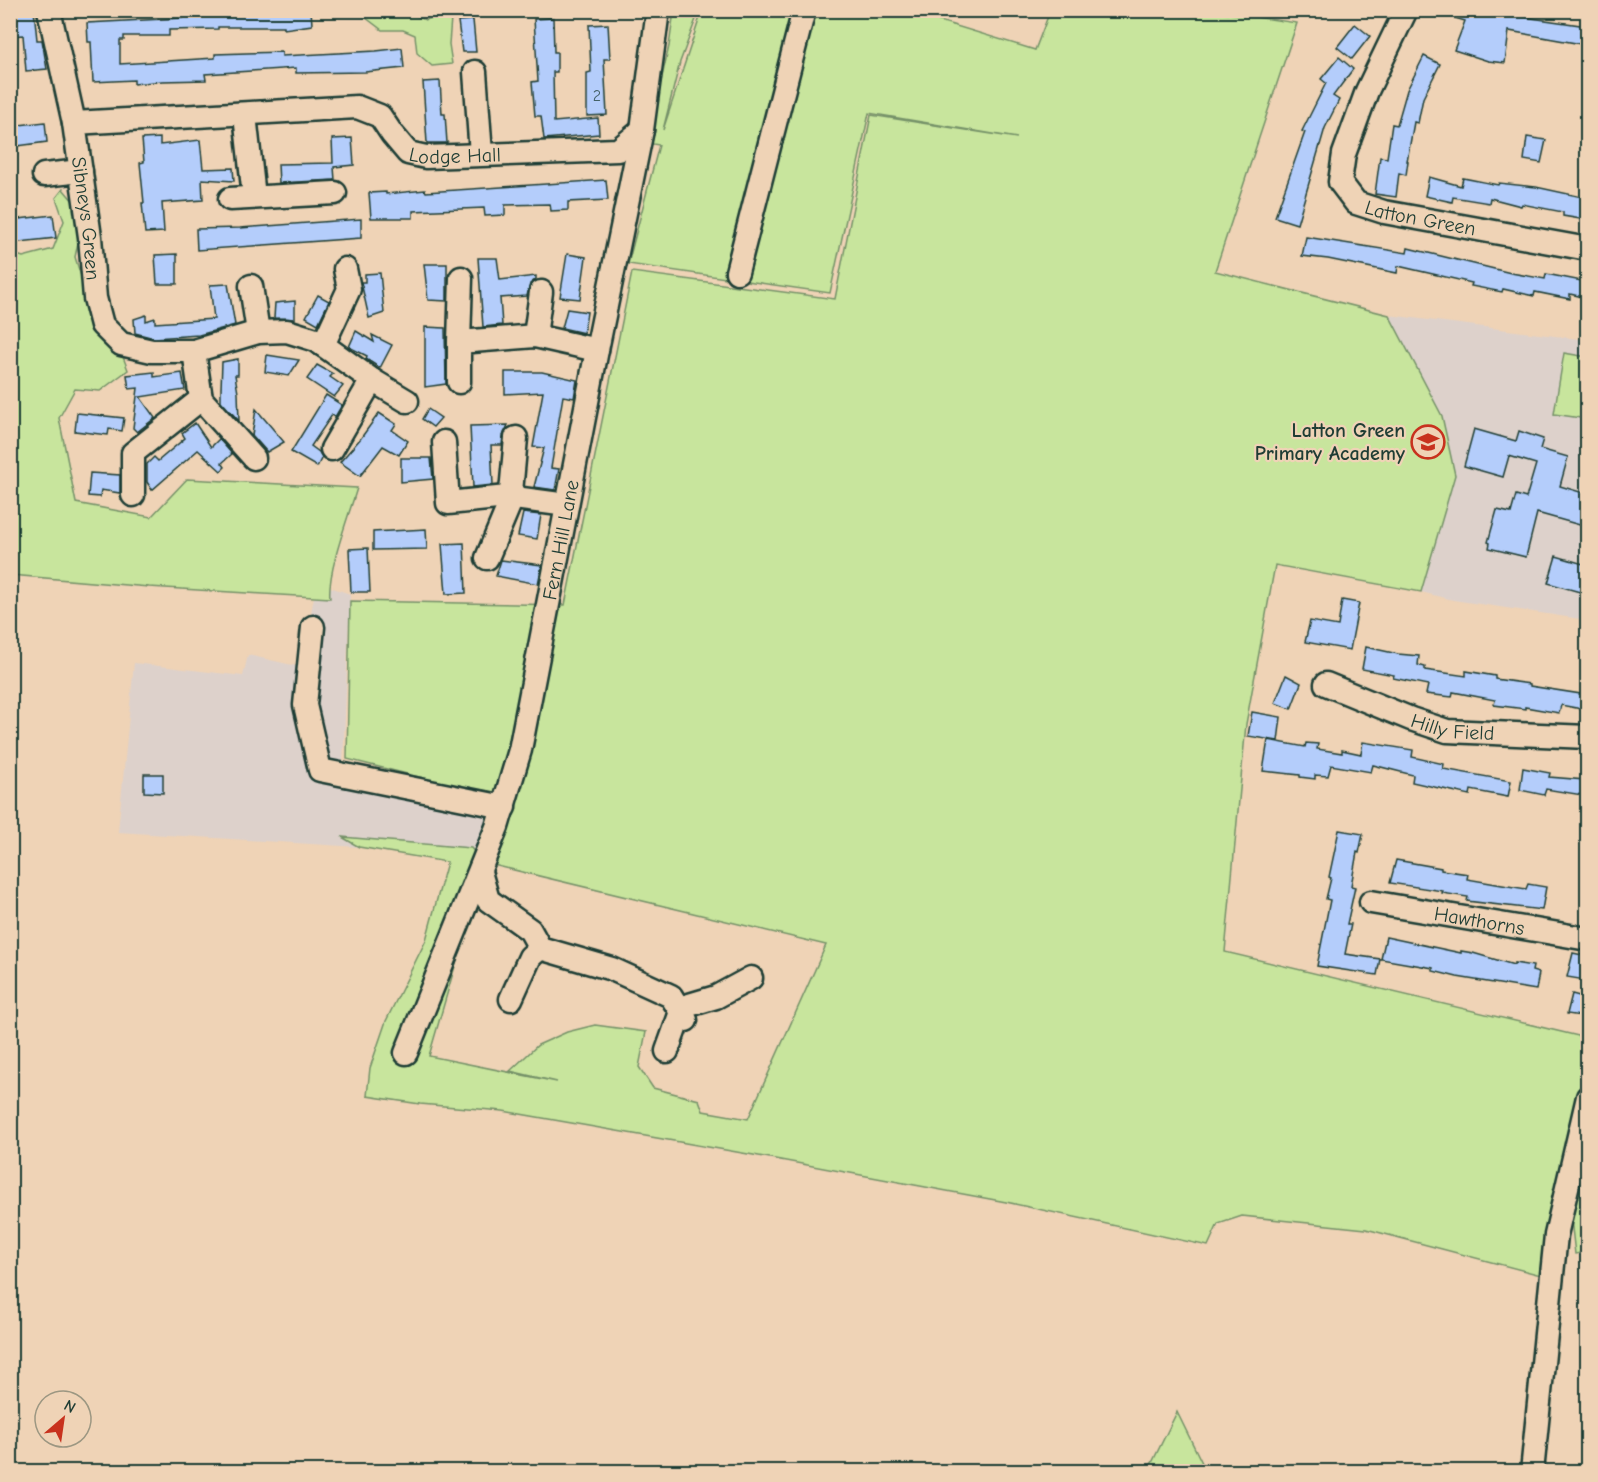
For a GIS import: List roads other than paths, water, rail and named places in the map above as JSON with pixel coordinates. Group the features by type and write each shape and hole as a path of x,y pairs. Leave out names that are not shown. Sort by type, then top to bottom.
{"street":[{"name":"Sibneys Green","path":"49,10 74,123 90,237 95,298 102,326 121,344 152,351 194,351 258,332 287,331 316,340 372,380 407,401"},
{"name":"Fern Hill Lane","path":"406,1053 480,872 504,807 520,750 642,130 658,10"},
{"path":"746,260 804,10"},
{"name":"Latton Green","path":"1406,10 1367,91 1344,154 1340,182 1356,203 1384,212 1587,249"},
{"path":"475,72 481,154"},
{"name":"Lodge Hall","path":"74,123 357,107 380,116 408,153 426,157 618,150 642,130"},
{"path":"244,115 254,197"},
{"path":"44,175 81,171"},
{"path":"230,199 335,193"},
{"path":"323,345 349,289 345,269"},
{"path":"459,382 461,278"},
{"path":"251,285 258,332"},
{"path":"535,336 541,292"},
{"path":"459,342 535,336 597,350"},
{"path":"194,351 201,399 254,458"},
{"path":"332,449 372,380"},
{"path":"133,495 133,453 201,399"},
{"path":"487,558 510,498 516,438"},
{"path":"444,442 448,503 510,498 567,505"},
{"path":"313,627 305,705 320,770 504,807"},
{"name":"Hilly Field","path":"1326,684 1411,719 1447,731 1587,737"},
{"path":"480,872 488,900 530,930 540,948 612,969 671,996 682,1013"},
{"name":"Hawthorns","path":"1371,902 1587,939"},
{"path":"511,999 530,957 540,948"},
{"path":"667,1052 682,1013 751,978"},
{"path":"1532,1472 1556,1235 1587,1097"}],"place":[{"name":"Latton Green Primary Academy","path":"1428,442"}]}
